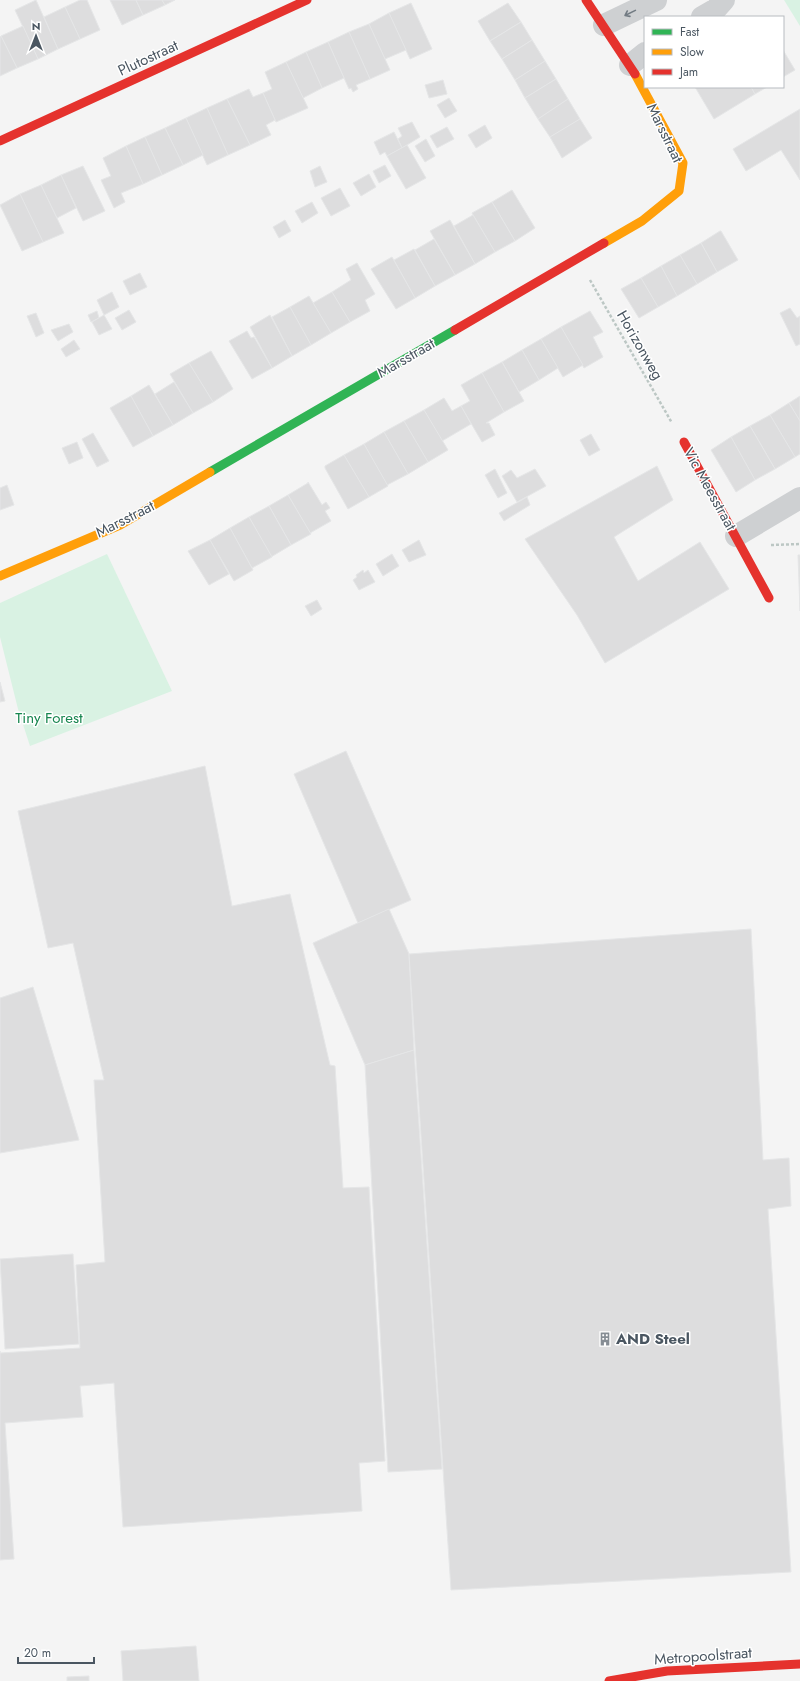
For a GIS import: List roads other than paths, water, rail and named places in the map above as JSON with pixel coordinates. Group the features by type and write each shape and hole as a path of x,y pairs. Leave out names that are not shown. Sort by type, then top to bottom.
{"street":[{"name":"Plutostraat","path":"0,141 307,0"},
{"name":"Marsstraat","path":"586,0 604,25 637,59 644,75"},
{"path":"604,25 656,0"},
{"path":"704,16 716,9 724,0"},
{"name":"Marsstraat","path":"0,576 120,525 642,221 679,191 683,163 650,88"},
{"name":"Vic Meesstraat","path":"684,442 769,598"},
{"name":"Vic Meesstraat","path":"736,536 800,498"},
{"name":"Metropoolstraat","path":"609,1681 667,1671 800,1664"}],"place":[{"name":"AND Steel","path":"605,1339"}],"park label":[{"name":"Tiny Forest","path":"49,718"}]}
